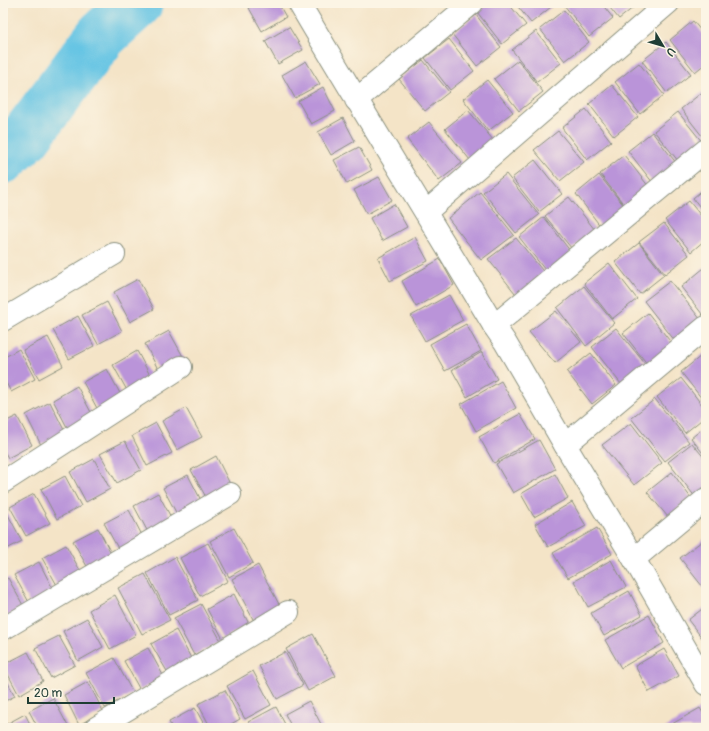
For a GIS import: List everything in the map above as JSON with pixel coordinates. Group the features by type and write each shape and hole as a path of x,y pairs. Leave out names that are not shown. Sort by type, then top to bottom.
{"street":[{"path":"299,3 356,100 505,342 565,445 704,674"},
{"path":"356,100 472,3"},
{"path":"426,212 668,3"},
{"path":"494,326 706,150"},
{"path":"3,320 114,254"},
{"path":"565,445 706,327"},
{"path":"3,482 181,367"},
{"path":"3,629 230,494"},
{"path":"634,559 706,499"},
{"path":"96,728 288,612"}],"building":[{"path":"257,3 278,3 286,17 262,31 249,8"},
{"path":"489,3 508,3 526,25 502,44 477,12"},
{"path":"515,3 556,3 531,23"},
{"path":"567,3 601,3 613,18 589,37 564,5"},
{"path":"606,3 639,3 619,19"},
{"path":"564,10 589,42 565,61 540,29"},
{"path":"476,15 501,47 477,66 452,34"},
{"path":"693,21 706,37 706,63 695,72 670,40"},
{"path":"289,27 303,50 278,64 265,41"},
{"path":"536,31 561,63 537,82 512,50"},
{"path":"449,39 474,71 450,90 425,58"},
{"path":"666,42 691,74 667,93 642,61"},
{"path":"423,60 449,92 425,111 399,79"},
{"path":"518,60 543,92 519,111 494,79"},
{"path":"306,61 320,84 295,98 282,75"},
{"path":"639,63 664,95 640,114 615,82"},
{"path":"487,80 513,112 488,131 463,99"},
{"path":"612,85 638,117 614,136 589,104"},
{"path":"323,87 335,111 311,124 298,101"},
{"path":"705,90 706,91 706,141 681,109"},
{"path":"586,109 611,141 587,160 562,128"},
{"path":"468,110 494,141 470,160 445,129"},
{"path":"678,112 703,143 679,162 654,131"},
{"path":"343,118 355,141 331,155 318,132"},
{"path":"429,122 462,163 439,181 407,139"},
{"path":"558,131 584,162 560,181 534,150"},
{"path":"652,132 677,164 653,183 628,151"},
{"path":"359,147 372,170 347,184 334,160"},
{"path":"624,155 649,187 625,206 600,174"},
{"path":"535,160 562,194 539,212 512,178"},
{"path":"506,174 539,215 516,233 483,192"},
{"path":"599,175 625,207 601,227 576,194"},
{"path":"379,177 392,200 367,214 354,190"},
{"path":"706,187 706,215 693,198"},
{"path":"480,192 514,235 481,260 448,218"},
{"path":"569,197 595,230 572,249 545,216"},
{"path":"689,201 706,222 706,239 691,252 665,220"},
{"path":"394,204 407,227 382,241 370,218"},
{"path":"544,217 574,256 549,275 519,237"},
{"path":"664,223 689,255 665,274 639,242"},
{"path":"415,237 428,261 390,281 378,258"},
{"path":"516,238 547,276 519,298 488,259"},
{"path":"639,243 664,275 640,294 615,262"},
{"path":"440,259 454,285 416,307 402,281"},
{"path":"609,263 637,299 612,319 584,283"},
{"path":"704,268 706,270 706,319 681,287"},
{"path":"138,279 154,309 130,322 114,292"},
{"path":"670,281 701,320 675,341 644,301"},
{"path":"584,286 614,323 586,346 557,308"},
{"path":"449,295 463,320 425,341 411,316"},
{"path":"107,302 122,331 98,344 82,315"},
{"path":"556,311 581,342 555,363 529,332"},
{"path":"648,313 673,345 648,365 623,333"},
{"path":"78,316 94,346 69,359 53,330"},
{"path":"466,324 481,351 445,371 430,344"},
{"path":"616,328 646,365 621,384 592,347"},
{"path":"169,331 185,360 160,373 145,344"},
{"path":"48,337 63,366 39,379 23,350"},
{"path":"19,349 35,379 11,392 3,377 3,358"},
{"path":"137,351 153,381 129,394 113,365"},
{"path":"482,352 497,379 467,397 452,370"},
{"path":"706,352 706,404 681,372"},
{"path":"591,353 616,385 592,404 567,372"},
{"path":"107,369 123,399 99,412 83,382"},
{"path":"681,378 706,410 706,416 685,433 657,397"},
{"path":"501,381 516,408 476,431 461,404"},
{"path":"77,386 93,416 68,429 53,400"},
{"path":"655,399 689,442 665,461 631,418"},
{"path":"50,402 65,432 41,445 26,415"},
{"path":"186,408 202,437 177,450 162,421"},
{"path":"520,414 535,439 494,463 479,437"},
{"path":"17,416 32,445 8,458 3,449 3,423"},
{"path":"156,423 172,453 147,466 132,436"},
{"path":"631,423 662,463 634,485 602,445"},
{"path":"706,426 706,457 691,438"},
{"path":"539,440 555,469 513,493 496,464"},
{"path":"125,441 141,470 117,483 100,454"},
{"path":"692,443 706,460 706,490 696,498 668,462"},
{"path":"216,456 231,486 207,499 191,470"},
{"path":"94,459 110,489 86,502 70,472"},
{"path":"672,472 691,498 668,517 647,492"},
{"path":"555,474 568,498 534,517 521,494"},
{"path":"188,475 203,504 179,518 163,488"},
{"path":"65,476 81,506 57,519 41,489"},
{"path":"158,493 174,523 150,536 134,506"},
{"path":"34,494 50,523 26,536 10,507"},
{"path":"572,502 586,526 548,547 535,524"},
{"path":"129,510 144,539 120,552 104,523"},
{"path":"6,511 22,541 3,551 3,513"},
{"path":"98,528 113,557 89,570 73,541"},
{"path":"234,528 253,563 229,577 210,541"},
{"path":"597,528 612,554 568,578 553,553"},
{"path":"706,538 706,591 680,558"},
{"path":"208,543 228,581 200,596 180,558"},
{"path":"66,545 82,574 58,587 42,558"},
{"path":"175,557 198,600 169,615 147,573"},
{"path":"611,560 626,587 588,607 574,581"},
{"path":"39,562 54,591 30,604 14,575"},
{"path":"258,565 280,606 254,621 232,579"},
{"path":"145,574 170,620 142,634 118,588"},
{"path":"8,578 24,607 3,619 3,581"},
{"path":"629,591 642,615 604,636 591,613"},
{"path":"234,594 249,624 223,639 207,609"},
{"path":"115,595 136,635 110,649 89,610"},
{"path":"201,604 221,641 194,655 174,618"},
{"path":"706,606 706,643 688,620"},
{"path":"649,615 664,643 621,668 605,640"},
{"path":"87,618 103,647 78,661 63,631"},
{"path":"176,630 192,660 168,673 151,644"},
{"path":"313,634 336,676 308,691 286,649"},
{"path":"59,636 75,665 51,678 35,648"},
{"path":"148,648 164,677 140,690 124,661"},
{"path":"664,649 679,676 649,692 635,666"},
{"path":"28,652 43,681 19,695 3,665"},
{"path":"285,652 303,685 277,699 259,666"},
{"path":"114,658 133,693 105,708 86,673"},
{"path":"253,671 271,705 245,719 227,686"},
{"path":"3,674 15,696 3,702"},
{"path":"88,682 103,711 79,725 64,695"},
{"path":"225,690 240,719 224,728 211,728 198,704"},
{"path":"53,698 69,728 38,728 29,711"},
{"path":"309,701 323,728 292,728 285,714"},
{"path":"276,707 287,728 251,728 248,722"},
{"path":"195,708 206,728 172,728 169,722"},
{"path":"700,708 706,718 706,728 665,728"},
{"path":"25,714 32,728 3,728 3,726"}],"waterway":[{"path":"3,158 25,137 102,35 137,3"}]}
